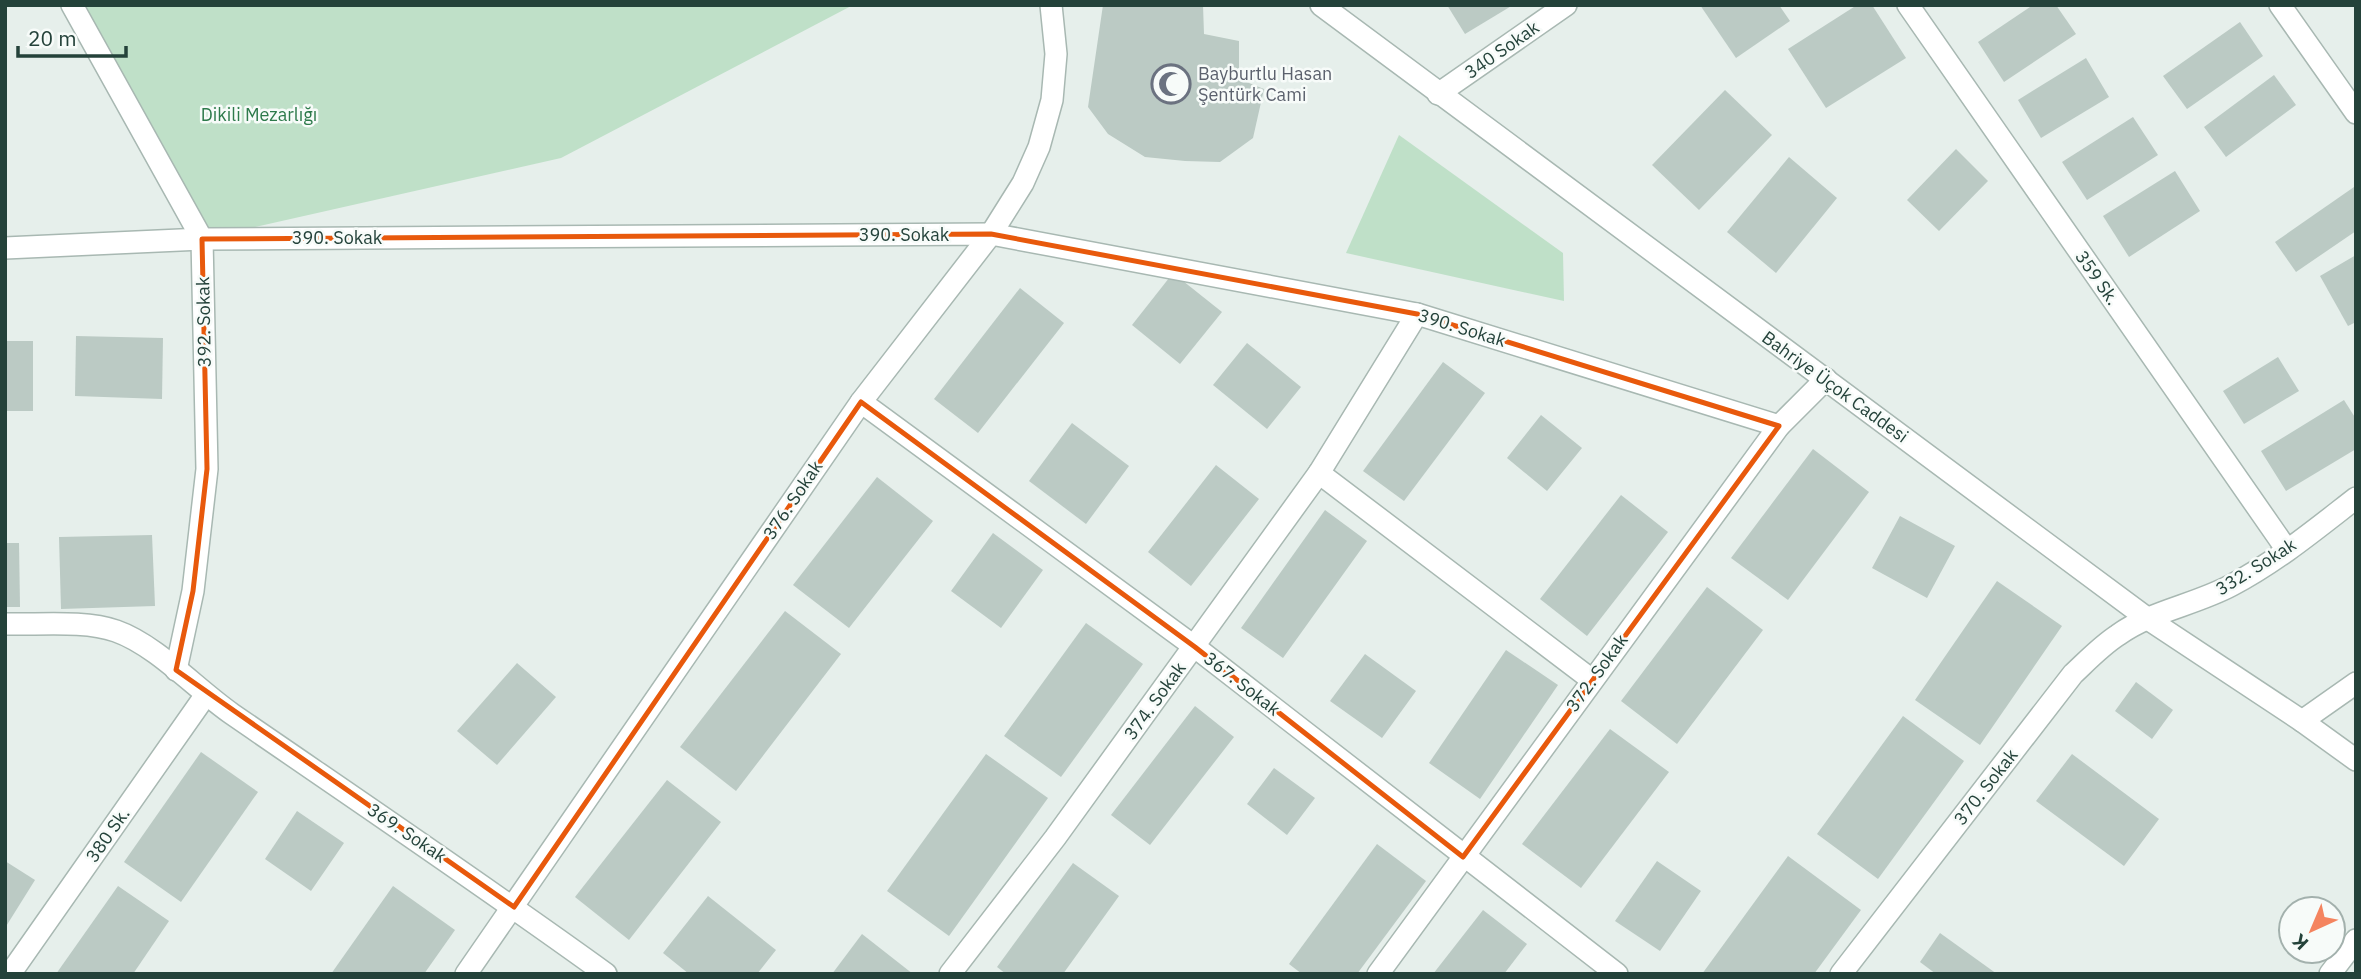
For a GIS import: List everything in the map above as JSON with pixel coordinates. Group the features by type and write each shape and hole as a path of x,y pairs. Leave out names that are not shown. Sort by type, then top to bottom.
{"street":[{"name":"392. Sokak","path":"72,5 202,239 207,469 193,591 176,670"},
{"name":"376. Sokak","path":"466,974 860,402 990,234 1023,183 1040,147 1052,100 1056,54 1051,5"},
{"name":"Bahriye Üçok Caddesi","path":"1321,5 2148,619 2356,760"},
{"name":"340 Sokak","path":"1438,94 1566,5"},
{"name":"359 Sk.","path":"1908,5 2287,551"},
{"path":"2280,5 2356,113"},
{"name":"390. Sokak","path":"5,248 202,239 990,234 1417,314 1779,426"},
{"name":"374. Sokak","path":"950,974 1055,838 1195,647 1318,473 1417,314"},
{"name":"372. Sokak","path":"1378,974 1779,426 1826,379"},
{"name":"367. Sokak","path":"860,402 1195,647 1617,974"},
{"path":"1318,473 1592,680"},
{"name":"332. Sokak","path":"2148,619 2204,599 2234,584 2287,551 2356,498"},
{"name":"370. Sokak","path":"1841,974 2073,674 2119,634 2148,619"},
{"name":"369. Sokak","path":"5,624 89,625 116,631 141,644 205,696 514,907 606,974"},
{"path":"2302,721 2356,683"},
{"name":"380 Sk.","path":"10,974 205,696"},
{"path":"2330,974 2356,940"}],"highlighted area":[{"path":"991,234 1417,314 1779,426 1463,857 1195,647 861,402 514,907 176,670 193,591 207,469 202,239"}],"green space":[{"name":"Dikili Mezarlığı","path":"72,5 853,5 561,158 202,239"},
{"path":"1399,135 1563,253 1564,301 1346,253"}],"building":[{"name":"Bayburtlu Hasan Şentürk Cami","path":"1103,5 1203,5 1204,34 1239,41 1239,79 1264,89 1253,138 1220,162 1145,157 1108,134 1088,107"},
{"path":"1447,5 1513,5 1465,34"},
{"path":"1700,5 1779,5 1790,21 1736,58"},
{"path":"1857,5 1872,5 1906,58 1826,108 1788,49"},
{"path":"2033,5 2056,5 2076,34 2004,82 1978,42"},
{"path":"2240,22 2263,56 2187,109 2163,76"},
{"path":"2086,58 2109,97 2041,138 2018,100"},
{"path":"2274,75 2296,105 2226,157 2204,127"},
{"path":"1725,90 1772,135 1699,210 1652,165"},
{"path":"2133,117 2158,155 2087,200 2062,162"},
{"path":"1956,149 1988,181 1939,231 1907,200"},
{"path":"1789,157 1837,198 1776,273 1727,232"},
{"path":"2175,171 2200,211 2129,257 2103,216"},
{"path":"2354,187 2356,231 2296,272 2275,242"},
{"path":"2356,255 2356,322 2348,326 2320,276"},
{"path":"1173,273 1222,312 1180,364 1132,325"},
{"path":"1020,288 1064,323 978,433 934,399"},
{"path":"76,336 163,338 162,399 75,396"},
{"path":"5,341 33,341 33,411 5,411"},
{"path":"1247,343 1301,387 1267,429 1213,385"},
{"path":"2278,357 2299,391 2244,424 2223,391"},
{"path":"1443,362 1485,393 1404,501 1363,471"},
{"path":"2344,400 2356,419 2356,449 2286,491 2261,451"},
{"path":"1541,415 1582,448 1547,491 1507,458"},
{"path":"1072,423 1129,466 1086,524 1029,481"},
{"path":"1813,449 1869,492 1788,600 1731,558"},
{"path":"1216,465 1259,499 1191,586 1148,552"},
{"path":"877,477 933,521 849,628 793,585"},
{"path":"1621,495 1668,532 1587,636 1540,599"},
{"path":"1325,510 1367,541 1283,658 1241,628"},
{"path":"1900,516 1955,546 1927,598 1872,568"},
{"path":"993,533 1043,570 1001,628 951,591"},
{"path":"152,535 155,606 61,609 59,537"},
{"path":"5,543 19,543 20,607 5,607"},
{"path":"1997,581 2062,626 1980,745 1915,700"},
{"path":"1707,587 1763,630 1677,744 1621,701"},
{"path":"785,611 841,654 736,791 680,747"},
{"path":"1086,623 1143,664 1061,777 1004,736"},
{"path":"1506,650 1558,685 1480,799 1429,763"},
{"path":"1365,654 1416,691 1382,738 1330,701"},
{"path":"517,663 556,697 497,765 457,731"},
{"path":"2136,682 2173,710 2152,739 2115,711"},
{"path":"1195,706 1234,737 1150,845 1111,815"},
{"path":"1903,716 1964,761 1878,879 1817,834"},
{"path":"1610,729 1669,772 1581,888 1522,844"},
{"path":"201,752 258,792 181,902 124,862"},
{"path":"986,754 1048,798 949,936 887,891"},
{"path":"2072,754 2159,819 2124,866 2036,801"},
{"path":"1274,768 1315,798 1287,835 1247,804"},
{"path":"667,780 721,822 629,940 575,897"},
{"path":"297,811 344,843 311,891 265,859"},
{"path":"1377,844 1426,881 1357,974 1302,974 1289,964"},
{"path":"1788,856 1861,910 1814,974 1702,974"},
{"path":"5,861 35,880 5,928"},
{"path":"1657,861 1701,891 1660,951 1615,921"},
{"path":"1073,863 1119,896 1063,974 1006,974 997,967"},
{"path":"118,886 169,921 133,974 56,974"},
{"path":"393,886 455,930 424,974 331,974"},
{"path":"708,896 776,950 757,974 689,974 663,953"},
{"path":"1483,910 1527,944 1504,974 1433,974"},
{"path":"1940,933 1997,974 1936,974 1920,962"},
{"path":"862,934 913,974 832,974"}],"place":[{"name":"Bayburtlu Hasan Şentürk Cami","path":"1171,84"}]}
